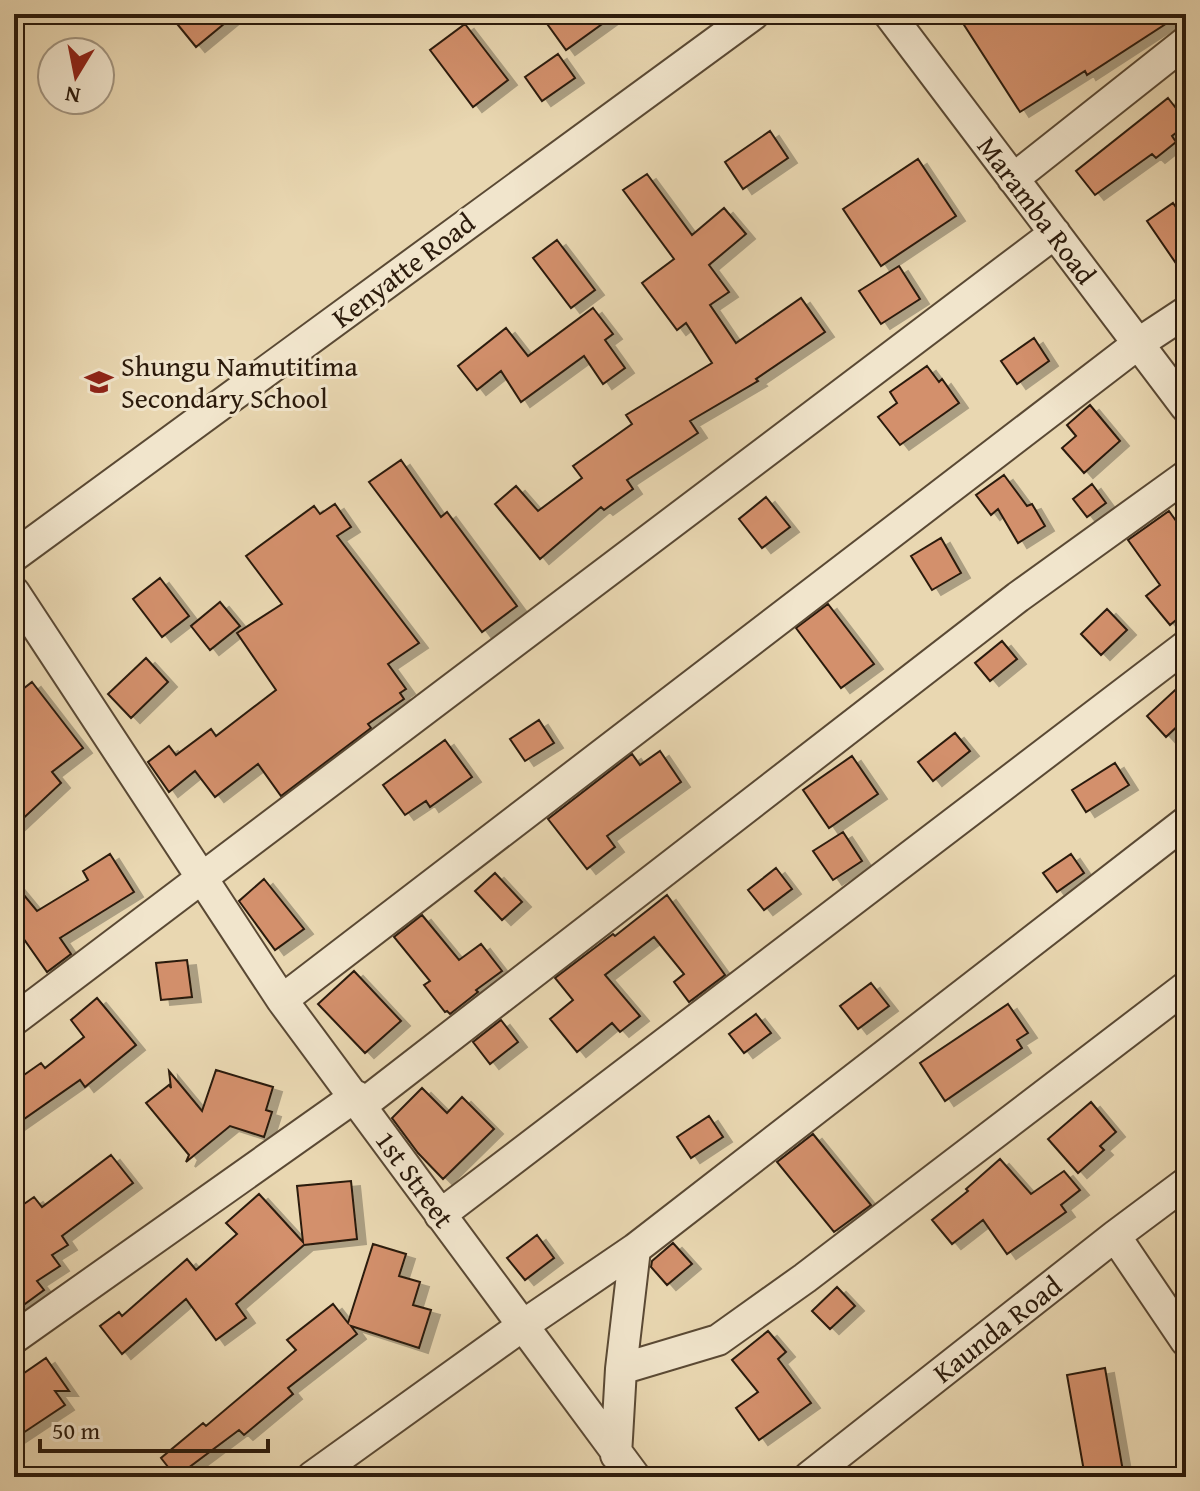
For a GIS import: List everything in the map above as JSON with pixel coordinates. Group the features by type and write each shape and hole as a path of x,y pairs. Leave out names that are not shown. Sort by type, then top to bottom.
{"street":[{"name":"Kenyatte Road","path":"14,556 754,14"},
{"name":"Maramba Road","path":"889,14 1186,407"},
{"path":"1013,179 1186,42"},
{"path":"14,1020 1055,233"},
{"path":"282,1000 1139,343 1186,312"},
{"path":"14,1338 359,1101 1018,597 1186,476"},
{"name":"1st Street","path":"14,592 282,1000 625,1466"},
{"path":"440,1215 1186,646"},
{"path":"312,1477 635,1249 1186,822"},
{"path":"621,1369 718,1340 805,1278 1186,987"},
{"name":"Kaunda Road","path":"809,1477 1186,1183"},
{"path":"1115,1236 1186,1341"},
{"path":"625,1466 621,1369 635,1249"}],"building":[{"path":"169,14 236,14 196,47"},
{"path":"540,14 616,14 566,50"},
{"path":"957,14 1181,14 1087,75 1085,71 1020,112"},
{"path":"465,24 508,80 473,107 430,50"},
{"path":"558,54 575,78 542,101 525,77"},
{"path":"1168,98 1186,121 1186,125 1172,136 1176,142 1156,158 1152,154 1095,195 1076,171"},
{"path":"770,131 788,158 743,189 725,162"},
{"path":"918,159 956,216 881,266 843,209"},
{"path":"647,174 692,235 724,208 746,234 709,265 729,292 710,305 736,343 801,298 825,332 756,379 758,381 690,421 698,433 627,480 633,489 604,510 601,507 540,559 495,504 516,486 538,511 582,478 573,466 632,424 626,415 712,363 686,323 677,330 642,283 674,259 623,190"},
{"path":"1173,203 1186,222 1186,278 1147,221"},
{"path":"557,240 595,290 571,308 533,258"},
{"path":"899,266 920,299 881,324 859,291"},
{"path":"593,308 613,334 605,340 625,368 603,384 584,356 521,402 501,371 477,390 458,366 506,328 528,356"},
{"path":"1034,338 1049,361 1017,384 1001,361"},
{"path":"927,366 939,382 942,379 959,403 900,445 878,417 897,403 890,392"},
{"path":"1090,405 1120,441 1084,473 1062,448 1076,436 1067,425"},
{"path":"401,460 441,517 447,512 517,606 482,632 369,482"},
{"path":"1004,475 1027,506 1032,504 1045,526 1018,543 998,509 991,515 976,495"},
{"path":"1092,484 1106,503 1087,517 1073,499"},
{"path":"766,497 790,527 762,548 739,519"},
{"path":"335,504 351,527 337,536 419,643 388,664 406,689 400,693 404,699 368,724 371,728 281,796 258,764 215,797 195,771 169,792 148,762 169,746 176,755 211,729 216,736 276,690 237,633 282,604 246,556 314,506 320,514"},
{"path":"1169,511 1186,535 1186,623 1181,616 1170,625 1146,596 1160,585 1128,540"},
{"path":"941,538 961,573 932,590 911,556"},
{"path":"160,578 189,616 162,637 133,599"},
{"path":"220,602 240,626 210,650 191,626"},
{"path":"828,604 874,664 841,688 796,628"},
{"path":"1107,609 1127,630 1101,655 1081,634"},
{"path":"1002,641 1017,659 990,681 975,663"},
{"path":"146,658 168,682 131,718 108,694"},
{"path":"1186,680 1186,718 1166,737 1147,716"},
{"path":"32,682 83,748 52,772 61,783 14,827 14,696"},
{"path":"539,720 554,743 525,761 510,739"},
{"path":"955,733 970,751 933,781 918,762"},
{"path":"445,740 472,777 430,807 426,801 405,815 383,785"},
{"path":"660,751 681,782 607,836 615,847 587,869 548,819 632,754 640,765"},
{"path":"852,756 878,794 829,828 803,790"},
{"path":"1115,763 1129,785 1086,812 1072,790"},
{"path":"843,832 862,861 833,880 813,851"},
{"path":"110,854 134,892 60,938 71,954 47,972 14,925 14,883 37,911 88,880 83,871"},
{"path":"1071,854 1084,873 1057,892 1043,873"},
{"path":"776,868 792,889 764,910 748,890"},
{"path":"495,873 522,902 502,920 475,891"},
{"path":"264,879 304,929 275,950 239,901"},
{"path":"667,895 725,975 689,1002 674,982 684,974 654,937 605,975 640,1016 620,1032 612,1023 577,1052 550,1019 573,1000 555,978"},
{"path":"422,915 459,960 481,944 502,971 450,1014 424,985 430,981 394,937"},
{"path":"187,960 192,997 161,1000 156,963"},
{"path":"354,971 401,1021 365,1053 318,1004"},
{"path":"871,983 889,1006 858,1029 840,1006"},
{"path":"97,998 136,1045 85,1087 80,1080 14,1126 14,1082 41,1063 45,1068 84,1037 71,1020"},
{"path":"1008,1004 1028,1033 1017,1040 1022,1048 945,1101 920,1063"},
{"path":"756,1014 771,1033 744,1053 729,1034"},
{"path":"501,1020 518,1042 490,1064 473,1042"},
{"path":"216,1070 273,1087 266,1110 272,1112 264,1137 230,1126 186,1162 189,1155 146,1103 169,1085 171,1088 169,1071 202,1111"},
{"path":"422,1088 447,1113 462,1097 494,1129 443,1179 418,1153 392,1118"},
{"path":"1091,1102 1116,1132 1100,1146 1104,1150 1078,1173 1048,1139"},
{"path":"709,1116 723,1137 691,1158 677,1137"},
{"path":"813,1134 871,1205 834,1232 777,1162"},
{"path":"111,1155 133,1183 62,1236 68,1245 52,1255 60,1266 37,1281 44,1290 14,1312 14,1211 34,1197 42,1207"},
{"path":"1000,1159 1031,1194 1064,1171 1080,1190 1061,1205 1066,1212 1007,1254 983,1220 952,1244 932,1220 968,1191 966,1189"},
{"path":"351,1181 357,1239 304,1245 236,1304 246,1318 216,1340 186,1299 122,1354 100,1326 119,1312 122,1316 187,1259 196,1270 237,1234 226,1223 259,1194 303,1242 297,1186"},
{"path":"537,1235 554,1258 525,1280 507,1258"},
{"path":"673,1243 692,1264 667,1285 651,1267 652,1261"},
{"path":"373,1244 406,1254 399,1276 420,1282 413,1305 431,1310 419,1348 351,1326 357,1334 288,1388 293,1394 244,1435 239,1430 176,1477 161,1458 203,1423 206,1426 296,1350 287,1340 333,1304 348,1323"},
{"path":"837,1287 855,1306 830,1329 812,1311"},
{"path":"768,1331 786,1352 778,1359 811,1403 759,1440 736,1408 758,1392 732,1360"},
{"path":"46,1358 69,1391 55,1391 65,1405 14,1439 14,1380"},
{"path":"1105,1368 1124,1477 1085,1477 1067,1375"}],"place":[{"name":"Shungu Namutitima Secondary School","path":"99,382"}]}
